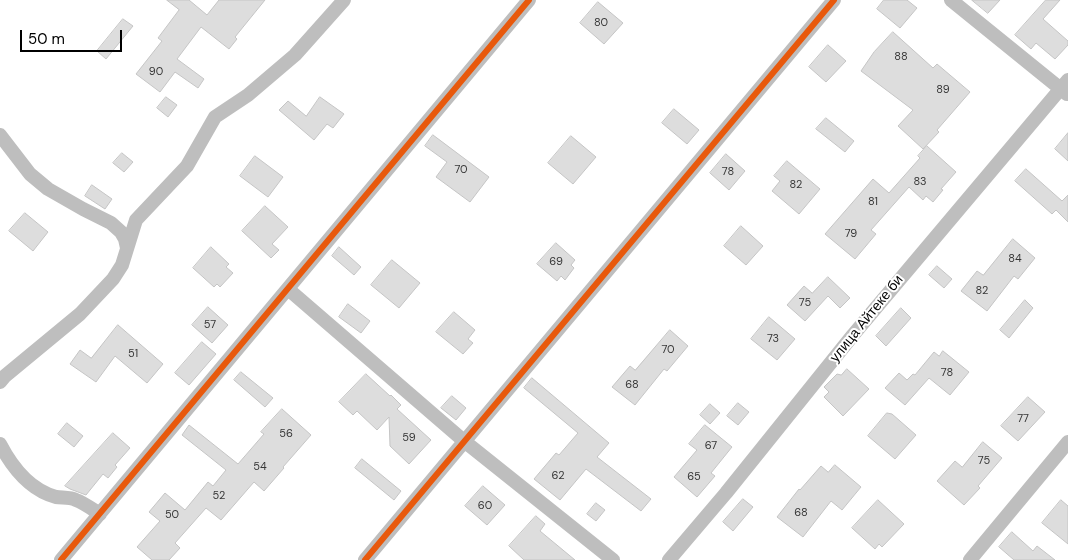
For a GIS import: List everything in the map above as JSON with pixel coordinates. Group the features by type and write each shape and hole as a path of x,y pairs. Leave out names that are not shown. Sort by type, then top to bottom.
{"street":[{"path":"0,382 80,314 113,279 122,266 136,220 187,166 215,117 248,95 295,55 344,0"},
{"path":"61,560 529,0"},
{"path":"365,560 834,0"},
{"path":"951,0 1066,88"},
{"name":"улица Айтеке би","path":"669,560 726,493 853,335 1066,88"},
{"path":"0,135 30,174 48,189 111,222 125,239 126,248"},
{"path":"111,222 136,220"},
{"path":"288,289 464,441 613,560"},
{"path":"970,560 1068,442"},
{"path":"0,444 16,469 28,482 50,495 75,499 100,514"}],"building":[{"path":"167,0 189,0 207,15 219,0 265,0 235,37 237,39 229,49 201,27 177,59 204,79 198,88 175,72 160,92 136,74 162,41 158,38 179,10"},
{"path":"884,0 907,0 917,8 900,28 877,9"},
{"path":"972,0 1000,0 988,13"},
{"path":"1046,0 1060,0 1043,19 1068,41 1068,45 1055,59 1036,43 1031,49 1015,35"},
{"path":"598,2 623,23 604,44 580,23"},
{"path":"123,19 133,26 106,59 97,51"},
{"path":"893,32 933,68 937,64 970,92 937,130 939,132 923,149 898,126 913,110 861,71 874,52"},
{"path":"828,45 846,61 826,82 809,67"},
{"path":"166,97 177,105 168,117 157,108"},
{"path":"320,97 344,114 333,128 327,124 314,140 279,110 288,101 306,116"},
{"path":"674,109 699,130 687,144 662,123"},
{"path":"826,118 854,141 845,152 816,129"},
{"path":"1068,133 1068,161 1055,149"},
{"path":"433,135 489,177 470,202 436,177 447,162 425,146"},
{"path":"571,136 596,157 573,184 548,163"},
{"path":"927,146 956,172 941,189 943,190 933,202 926,196 923,200 909,187 871,230 876,234 855,259 825,234 873,179 889,193 920,158 918,156"},
{"path":"122,153 133,162 124,172 113,163"},
{"path":"726,154 745,171 729,190 710,173"},
{"path":"255,156 283,177 268,197 240,176"},
{"path":"787,161 820,189 799,214 772,191 780,181 774,176"},
{"path":"1026,169 1062,201 1068,195 1068,222 1056,210 1052,214 1015,181"},
{"path":"92,185 112,199 105,209 85,196"},
{"path":"265,206 288,227 272,244 279,250 271,258 242,231"},
{"path":"25,213 48,232 33,251 9,231"},
{"path":"741,226 763,246 746,265 724,246"},
{"path":"1013,239 1035,258 1018,279 1014,276 987,311 961,291 977,271 983,275"},
{"path":"556,243 575,260 571,265 574,268 565,280 561,276 557,281 537,264"},
{"path":"211,247 229,264 226,267 233,273 220,287 217,284 214,287 193,268"},
{"path":"339,247 361,267 354,275 332,256"},
{"path":"392,260 420,283 399,308 371,285"},
{"path":"937,266 952,279 944,288 929,275"},
{"path":"828,277 850,298 840,308 828,296 805,321 787,305 804,286 812,293"},
{"path":"1025,300 1033,308 1009,338 1000,330"},
{"path":"348,304 370,321 361,333 339,317"},
{"path":"208,307 228,325 212,343 192,325"},
{"path":"901,308 911,318 886,346 876,336"},
{"path":"454,312 475,330 468,339 473,343 463,354 436,332"},
{"path":"769,317 795,339 777,360 751,339"},
{"path":"118,325 163,364 147,383 115,356 96,382 70,364 80,350 91,358"},
{"path":"670,330 688,346 667,371 664,369 635,405 612,387 630,366 635,370"},
{"path":"202,342 216,354 189,385 175,373"},
{"path":"943,351 969,372 950,395 929,378 905,405 885,388 899,373 907,380 913,374 915,375 934,352 939,356"},
{"path":"847,369 869,389 843,416 824,397 829,392 824,387 837,374 841,375"},
{"path":"241,372 273,398 265,407 234,380"},
{"path":"366,374 401,405 397,409 431,440 409,464 390,446 389,417 377,430 357,411 353,415 339,402"},
{"path":"532,378 609,443 597,457 651,499 641,511 586,469 560,500 534,479 556,453 559,455 578,433 524,388"},
{"path":"452,396 466,408 456,420 441,408"},
{"path":"1028,397 1045,412 1018,441 1001,426"},
{"path":"738,403 749,412 738,425 727,416"},
{"path":"710,404 720,413 710,424 700,415"},
{"path":"282,409 311,435 264,491 254,482 221,520 206,508 175,543 180,548 169,560 152,560 137,547 160,521 149,512 165,493 185,510 208,482 213,486 226,470 182,435 189,425 238,464 264,434 261,432"},
{"path":"887,413 892,414 916,435 895,459 868,436"},
{"path":"67,423 83,436 74,447 58,434"},
{"path":"705,425 732,447 711,473 715,476 697,497 674,477 697,450 689,444"},
{"path":"113,433 130,448 115,465 117,467 108,478 103,474 86,495 65,486"},
{"path":"983,442 1002,458 978,486 980,488 964,505 937,481 955,461 962,467"},
{"path":"362,459 401,491 394,500 355,468"},
{"path":"835,465 861,487 842,510 831,501 803,537 777,517 799,489 821,466 828,472"},
{"path":"483,486 505,505 487,525 465,506"},
{"path":"743,499 753,507 733,531 723,522"},
{"path":"878,500 904,524 882,547 879,544 875,549 852,528"},
{"path":"1061,500 1068,506 1068,544 1042,523"},
{"path":"596,503 605,510 596,521 587,514"},
{"path":"536,516 545,524 540,531 575,560 524,560 509,546"},
{"path":"1012,532 1033,551 1037,546 1055,560 1014,560 999,547"}],"cycle path":[{"path":"61,560 529,0"},
{"path":"365,560 834,0"}]}
